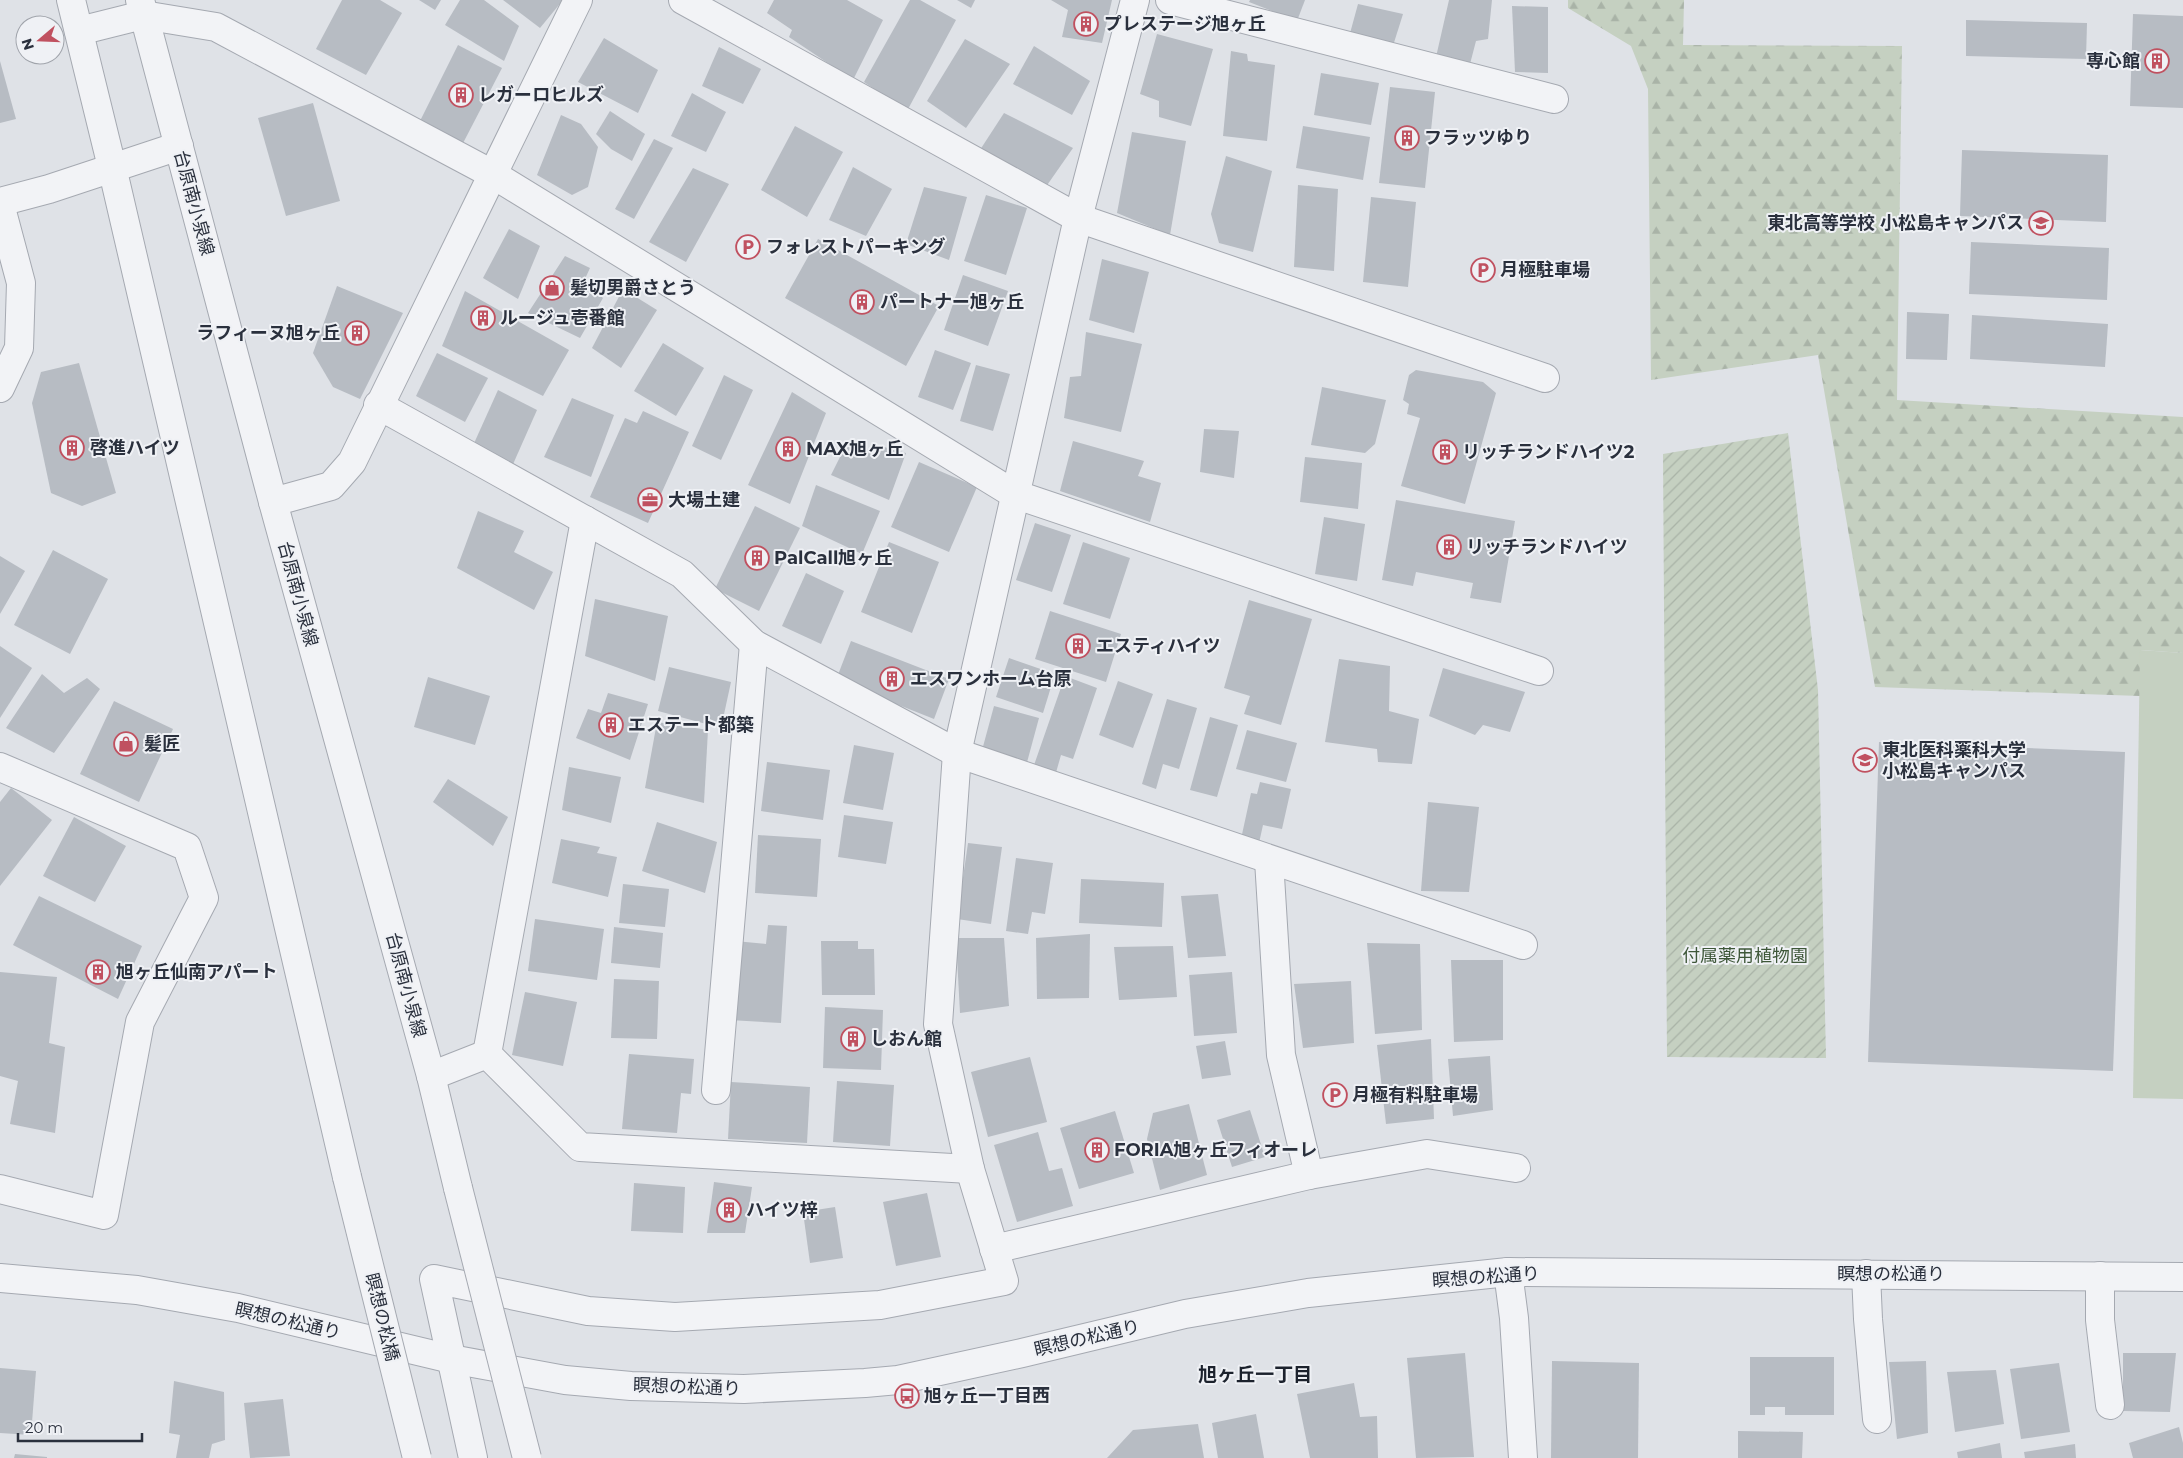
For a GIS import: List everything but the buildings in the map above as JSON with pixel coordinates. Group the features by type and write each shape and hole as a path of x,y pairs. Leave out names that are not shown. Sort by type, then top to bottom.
{"street":[{"path":"72,0 112,167"},
{"path":"273,502 332,486 352,462 378,405 494,174 578,0"},
{"path":"683,0 1078,218 1545,378"},
{"path":"473,1458 434,1279 588,1312 675,1317 880,1306 1004,1281 970,1169 938,1024 957,754 1014,494 1078,218 1136,0"},
{"path":"1170,0 1554,98"},
{"path":"79,31 141,7 216,27 494,174 1014,494 1539,671"},
{"name":"台原南小泉線","path":"141,7 273,502 431,1076 527,1458"},
{"path":"0,388 19,348 21,283 0,203 49,189 179,146"},
{"name":"瞑想の松橋","path":"112,167 347,1177 417,1458"},
{"path":"378,405 682,574 754,644 957,754 1523,945"},
{"path":"487,1054 585,520"},
{"path":"716,1090 754,644"},
{"path":"0,767 187,848 204,898 140,1022 104,1215 0,1189"},
{"path":"1269,860 1281,1055 1309,1175"},
{"path":"431,1076 487,1054"},
{"path":"487,1054 580,1146 970,1169"},
{"path":"994,1249 1309,1175 1427,1154 1516,1168"},
{"path":"1508,1272 1514,1318 1523,1458"},
{"name":"瞑想の松通り","path":"0,1278 147,1291 238,1308 451,1359 565,1380 631,1386 744,1389 866,1383 923,1376 1204,1311 1308,1293 1508,1272 2183,1277"},
{"path":"1866,1274 1877,1419"},
{"path":"2100,1276 2100,1320 2110,1404"}],"green space":[{"path":"1568,0 1684,0 1683,45 1902,46 1897,400 2183,417 2183,653 2141,650 2140,696 1875,687 1818,355 1651,380 1648,89 1631,46 1568,8"},
{"name":"付属薬用植物園","path":"1788,433 1818,690 1826,1058 1667,1057 1663,454"},
{"path":"2140,650 2183,653 2183,1099 2133,1098"}],"place":[{"name":"プレステージ旭ヶ丘","path":"1086,24"},
{"name":"専心館","path":"2157,61"},
{"name":"レガーロヒルズ","path":"461,95"},
{"name":"フラッツゆり","path":"1407,138"},
{"name":"東北高等学校 小松島キャンパス","path":"2041,223"},
{"name":"フォレストパーキング","path":"748,247"},
{"name":"月極駐車場","path":"1483,270"},
{"name":"髪切男爵さとう","path":"552,288"},
{"name":"パートナー旭ヶ丘","path":"862,302"},
{"name":"ルージュ壱番館","path":"483,318"},
{"name":"ラフィーヌ旭ヶ丘","path":"357,333"},
{"name":"啓進ハイツ","path":"72,448"},
{"name":"MAX旭ヶ丘","path":"788,449"},
{"name":"リッチランドハイツ2","path":"1445,452"},
{"name":"大場土建","path":"650,500"},
{"name":"リッチランドハイツ","path":"1449,547"},
{"name":"PalCall旭ヶ丘","path":"757,558"},
{"name":"エスティハイツ","path":"1078,646"},
{"name":"エスワンホーム台原","path":"892,679"},
{"name":"エステート都築","path":"611,725"},
{"name":"髪匠","path":"126,744"},
{"name":"東北医科薬科大学 小松島キャンパス","path":"1865,760"},
{"name":"旭ヶ丘仙南アパート","path":"98,972"},
{"name":"しおん館","path":"853,1039"},
{"name":"月極有料駐車場","path":"1335,1095"},
{"name":"FORIA旭ヶ丘フィオーレ","path":"1097,1150"},
{"name":"ハイツ梓","path":"729,1210"},
{"name":"旭ヶ丘一丁目西","path":"907,1396"}],"district":[{"name":"旭ヶ丘一丁目","path":"1255,1374"}]}
